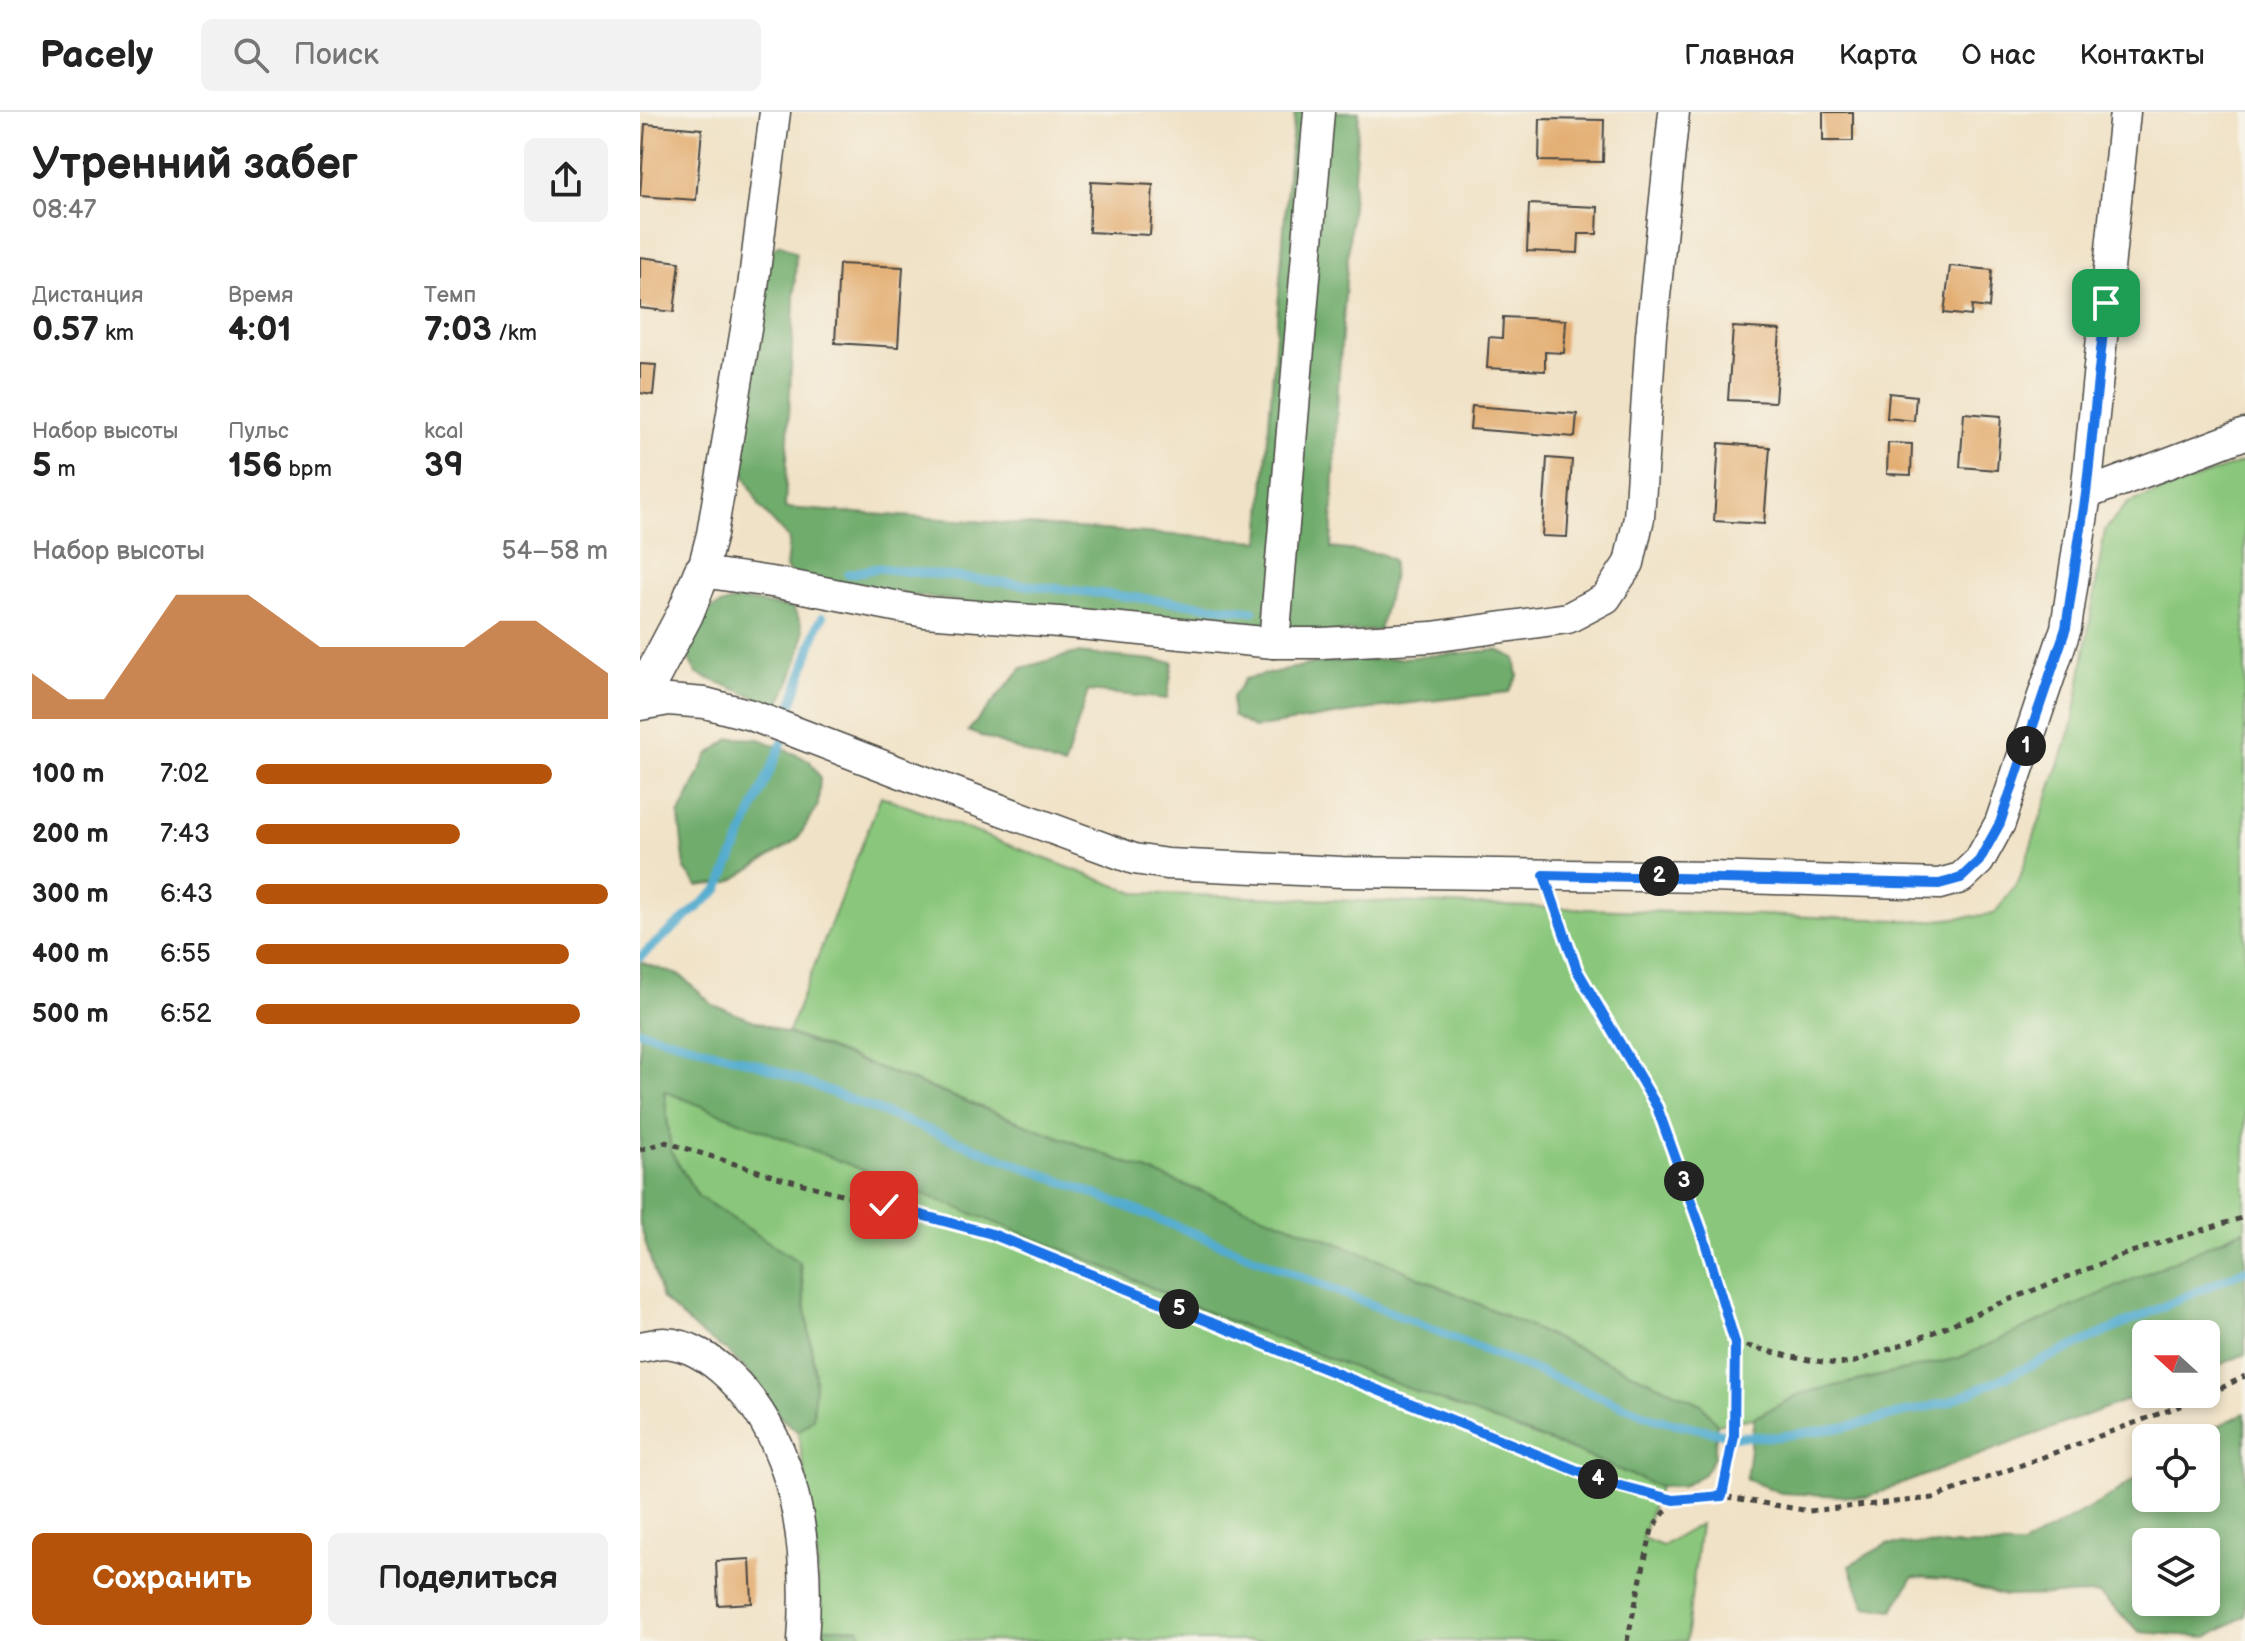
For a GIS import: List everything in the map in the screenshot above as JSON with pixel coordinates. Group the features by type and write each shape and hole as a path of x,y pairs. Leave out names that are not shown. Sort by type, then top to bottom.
{"street":[{"path":"640,702 685,614 702,572 712,534 753,287 775,112"},
{"path":"1274,643 1319,112"},
{"path":"702,572 778,583 925,612 1274,643 1432,637 1568,618 1606,598 1629,563 1639,518 1651,335 1674,112"},
{"path":"640,702 669,700 705,703 751,715 1134,859 1167,864 1326,871 1939,884 1961,878 1979,861 2000,823 2066,628 2086,494 2125,112"},
{"path":"2086,494 2245,434"},
{"path":"640,1347 665,1343 695,1350 717,1365 741,1388 761,1415 780,1453 796,1507 805,1594 803,1641"}],"path":[{"path":"1544,875 1577,970 1657,1107 1703,1235 1735,1343 1734,1436 1722,1496"},
{"path":"640,1150 665,1142 777,1177 992,1234 1605,1482 1674,1500 1722,1496 1809,1511 1933,1498 2204,1397 2245,1376"},
{"path":"1735,1343 1797,1358 1836,1364 1855,1362 2128,1253 2245,1217"},
{"path":"1627,1641 1652,1529 1674,1500"}],"green space":[{"path":"1295,112 1359,112 1338,387 1331,548 1381,554 1393,560 1392,581 1379,630 1296,635 1039,613 794,578 786,568 789,539 760,507 743,472 736,439 767,253 780,244 796,253 785,508 1260,541"},
{"path":"2245,461 2245,1229 1959,1358 1800,1394 1754,1418 1717,1424 1701,1404 1381,1260 788,1033 881,796 1135,893 1927,921 1994,914 2019,880 2073,724 2105,530 2128,503"},
{"path":"739,600 793,608 801,623 801,648 780,702 770,703 697,674 684,650 704,616 717,606"},
{"path":"1498,650 1515,658 1518,676 1509,692 1403,704 1254,728 1233,716 1232,698 1245,679 1316,663"},
{"path":"1076,653 1173,662 1167,699 1088,691 1064,767 968,731 1022,668"},
{"path":"731,738 760,739 809,760 820,777 818,805 797,840 730,882 698,886 685,869 679,816 708,755"},
{"path":"640,962 681,976 713,1005 1381,1260 1701,1404 1717,1424 1714,1457 1704,1474 1681,1487 1659,1487 1580,1453 1216,1316 1089,1260 664,1091 671,1152 698,1196 799,1262 815,1376 813,1418 798,1432 780,1417 757,1381 726,1350 701,1334 662,1299 640,1224"},
{"path":"664,1090 1089,1260 1216,1316 1580,1453 1659,1487 1642,1538 1662,1546 1700,1524 1686,1641 863,1641 859,1628 820,1628 816,1540 798,1432 813,1418 815,1376 800,1263 698,1196 671,1152"},
{"path":"2245,1229 2245,1354 2220,1365 2220,1320 2132,1320 2132,1398 1867,1497 1781,1493 1746,1479 1754,1418 1800,1394 1959,1358"},
{"path":"2245,1413 2245,1616 2207,1637 2140,1632 2099,1594 2005,1596 1946,1579 1913,1577 1893,1610 1865,1607 1849,1565 1887,1544 2022,1546 2132,1481 2132,1512 2220,1512 2220,1425"},
{"path":"820,1628 859,1628 863,1641 819,1641"}],"building":[{"path":"1823,112 1853,112 1853,141 1823,141"},
{"path":"1540,119 1604,120 1603,162 1539,161"},
{"path":"645,124 702,129 696,200 640,196"},
{"path":"1091,182 1153,185 1150,235 1089,232"},
{"path":"1529,204 1598,207 1597,234 1579,234 1578,253 1527,251"},
{"path":"640,257 680,262 674,312 640,308"},
{"path":"839,264 903,267 898,347 835,343"},
{"path":"1950,266 1992,270 1989,308 1972,306 1971,316 1944,313"},
{"path":"1503,317 1566,320 1564,353 1545,352 1545,371 1487,368 1489,337 1502,338"},
{"path":"1733,327 1780,330 1775,402 1728,400"},
{"path":"640,364 656,365 653,395 640,393"},
{"path":"1889,393 1916,396 1914,421 1887,418"},
{"path":"1472,406 1577,414 1575,437 1470,429"},
{"path":"1964,413 2001,416 1997,470 1960,467"},
{"path":"1719,443 1770,447 1764,524 1714,521"},
{"path":"1888,443 1912,444 1911,475 1887,474"},
{"path":"1547,458 1572,460 1567,537 1542,536"},
{"path":"750,1559 752,1603 718,1605 716,1561"}],"waterway":[{"path":"848,574 878,568 1253,611"},
{"path":"792,704 823,617"},
{"path":"640,957 719,889 782,743"},
{"path":"640,1031 758,1064 1138,1211 1656,1419 1734,1436 1775,1437 1845,1427 1949,1402 2245,1270"}],"route":[{"path":"884,1205 992,1234 1605,1482 1674,1500 1722,1496 1734,1436 1735,1343 1703,1235 1657,1107 1577,970 1544,875 1939,884 1961,878 1979,861 2000,823 2066,628 2086,494 2106,303"}]}
